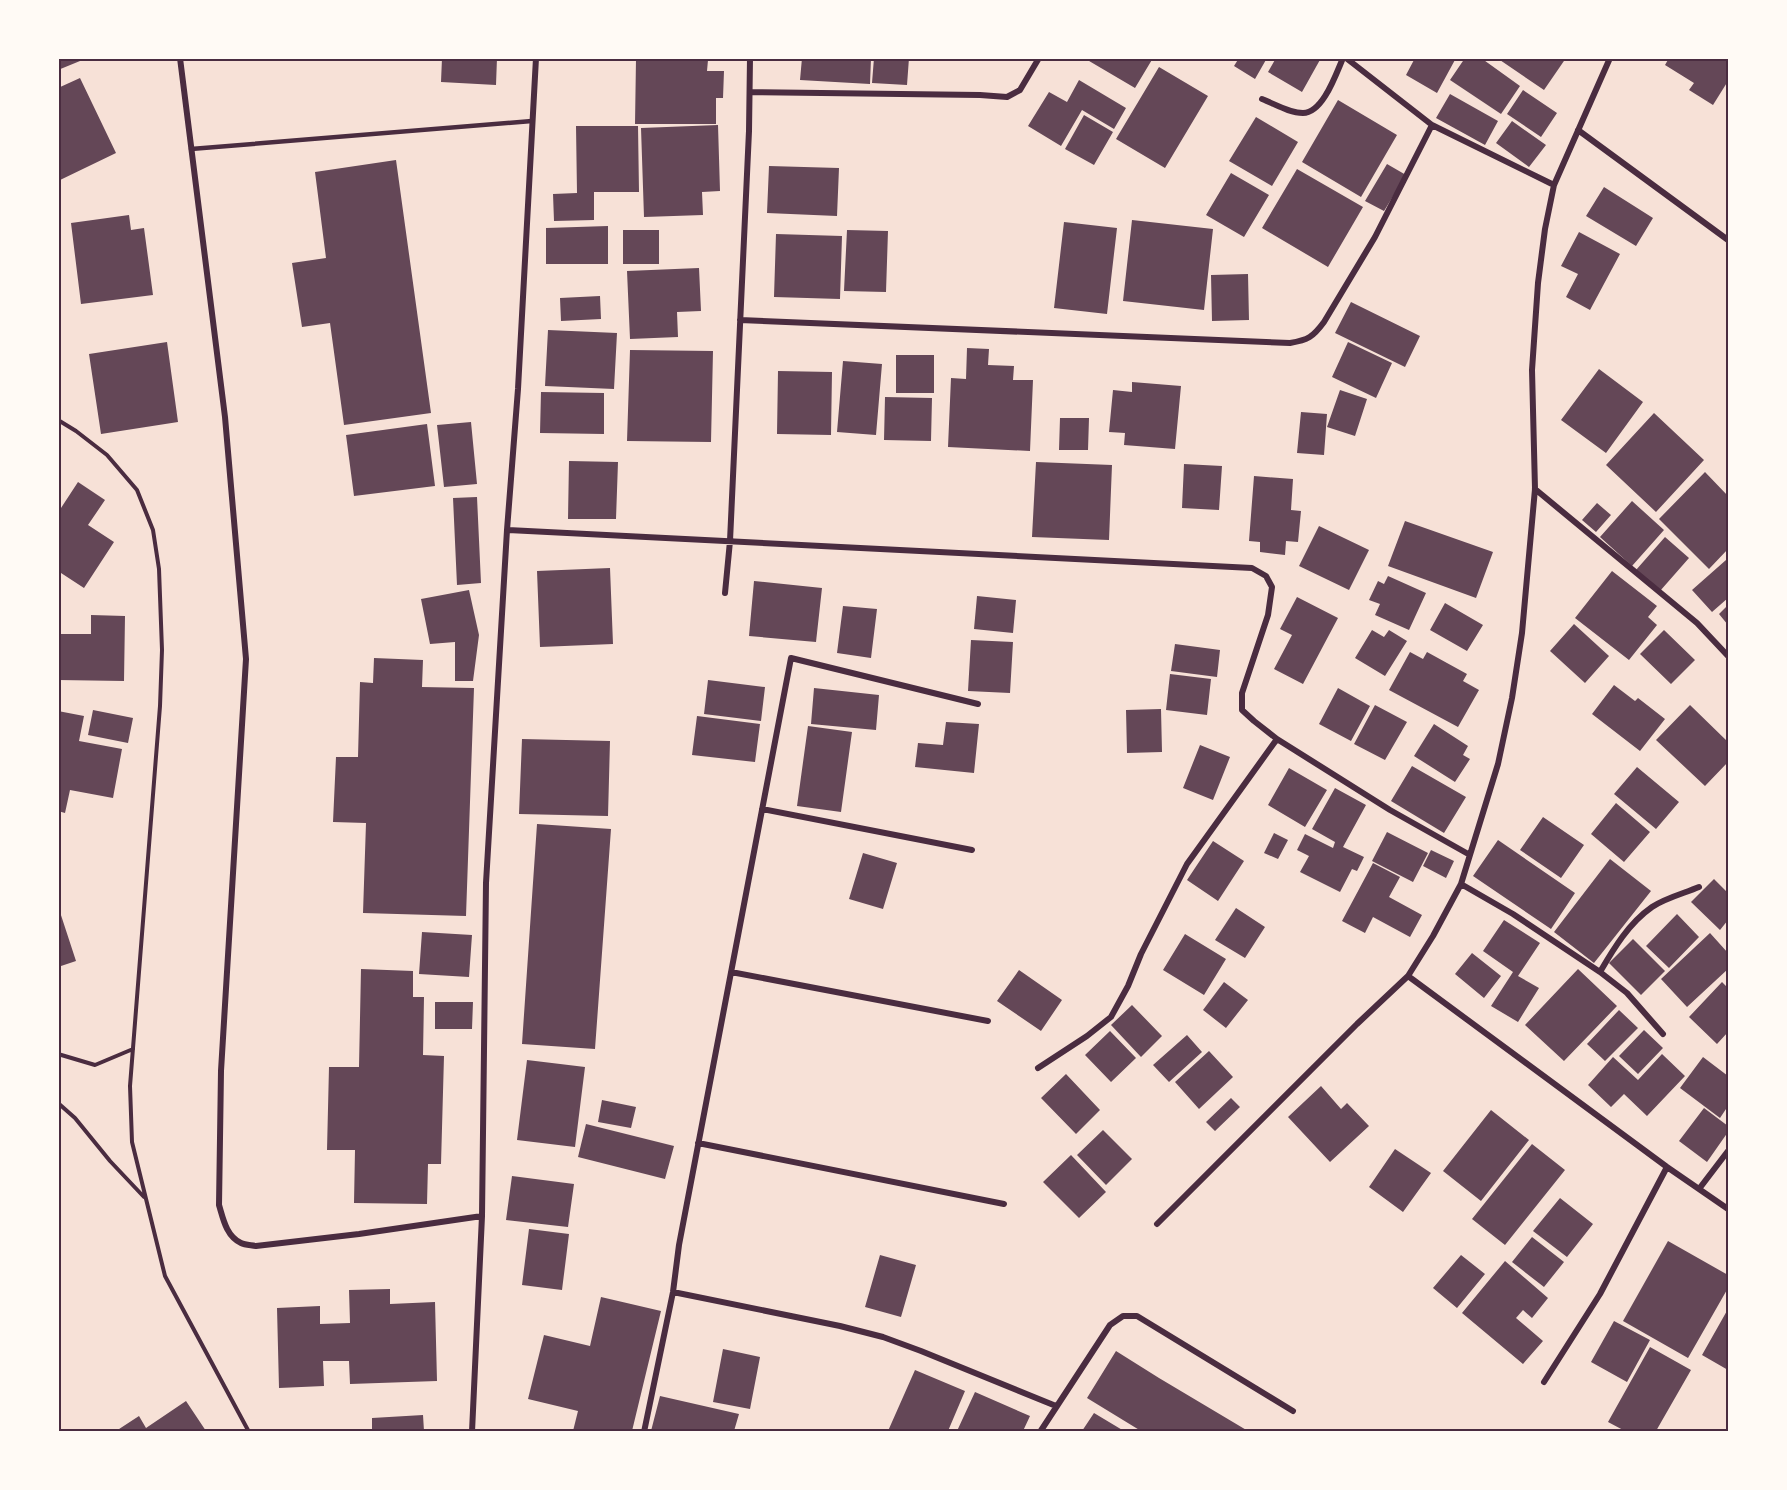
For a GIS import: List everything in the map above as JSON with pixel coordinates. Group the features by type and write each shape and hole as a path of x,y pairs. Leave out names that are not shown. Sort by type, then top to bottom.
{"street":[{"path":"180,58 225,417 246,659 221,1071 219,1205 230,1235 240,1243 256,1246 482,1216"},
{"path":"472,1431 482,1216 486,883 536,58"},
{"path":"725,593 730,541 749,131 750,58"},
{"path":"750,92 1007,97 1020,90 1039,58"},
{"path":"1262,99 1292,111 1305,113 1317,107 1344,58 1432,124 1554,185"},
{"path":"1157,1224 1408,976 1461,884 1498,764 1512,698 1522,633 1535,489 1532,370 1538,283 1545,229 1554,185 1610,58"},
{"path":"740,320 1290,343 1306,340 1316,333 1324,322 1375,237 1432,124"},
{"path":"1578,130 1728,240"},
{"path":"1535,489 1697,623 1728,656"},
{"path":"507,530 1252,568 1266,576 1272,587 1268,615 1242,693 1242,710 1277,739 1390,810 1470,855"},
{"path":"644,1431 673,1292 679,1245 791,658 978,704"},
{"path":"1038,1068 1087,1036 1111,1017 1187,864 1277,739"},
{"path":"762,809 972,850"},
{"path":"1461,884 1513,914 1600,972 1627,993 1663,1034"},
{"path":"1600,972 1616,945 1637,920 1654,906 1699,887"},
{"path":"731,972 988,1021"},
{"path":"1408,976 1667,1167 1728,1209"},
{"path":"698,1143 1004,1204"},
{"path":"1699,1188 1728,1151"},
{"path":"1544,1382 1600,1294 1667,1167"},
{"path":"673,1292 883,1337 1056,1406"},
{"path":"1040,1431 1110,1325 1123,1316 1137,1316 1293,1411"}],"lane":[{"path":"191,149 532,120"}],"path":[{"path":"58,420 107,456 137,490 153,530 159,569 162,650 130,1086 132,1142 165,1276 249,1431"},
{"path":"58,1054 95,1065 133,1049"},
{"path":"58,1103 75,1118 110,1161 145,1198"}],"building":[{"path":"58,58 79,58 80,61 58,70"},
{"path":"442,58 497,58 496,85 441,82"},
{"path":"802,58 871,58 870,84 800,80"},
{"path":"874,58 909,58 907,85 872,83"},
{"path":"1084,58 1153,58 1135,88"},
{"path":"1239,58 1267,58 1255,79 1234,66"},
{"path":"1276,58 1321,58 1302,92 1268,72"},
{"path":"1415,58 1456,58 1437,93 1406,75"},
{"path":"1465,58 1481,58 1520,86 1501,114 1450,80"},
{"path":"1497,58 1566,58 1544,90"},
{"path":"1669,58 1728,58 1728,81 1713,105 1689,90 1694,83 1665,65"},
{"path":"636,59 708,60 707,71 724,71 723,98 716,98 716,124 635,124"},
{"path":"1159,67 1208,96 1165,168 1116,139"},
{"path":"80,78 116,153 58,181 58,88"},
{"path":"1079,80 1126,108 1114,129 1082,110 1061,146 1028,126 1049,92 1067,102"},
{"path":"1523,90 1557,113 1541,137 1507,114"},
{"path":"1450,94 1498,121 1485,145 1436,118"},
{"path":"1338,100 1397,135 1361,197 1302,162"},
{"path":"1084,115 1113,132 1094,165 1065,149"},
{"path":"1256,117 1298,142 1272,186 1229,161"},
{"path":"1512,121 1546,145 1529,167 1496,143"},
{"path":"718,125 720,191 702,192 703,215 644,217 641,128"},
{"path":"576,126 638,126 639,192 594,192 594,220 554,221 553,194 577,193"},
{"path":"396,160 431,413 344,425 330,323 302,327 292,263 326,258 315,172"},
{"path":"1387,164 1406,175 1384,211 1365,201"},
{"path":"769,166 839,168 837,216 767,213"},
{"path":"1297,169 1363,207 1328,267 1262,228"},
{"path":"1231,173 1269,195 1244,237 1206,215"},
{"path":"1604,187 1653,218 1636,246 1586,216"},
{"path":"129,215 131,230 144,228 153,295 81,304 71,223"},
{"path":"1132,220 1213,229 1204,310 1123,301"},
{"path":"1064,222 1117,228 1107,314 1054,308"},
{"path":"608,226 608,264 546,264 546,228"},
{"path":"623,230 659,230 659,264 623,264"},
{"path":"847,230 888,231 886,292 844,291"},
{"path":"1579,232 1620,254 1590,310 1566,297 1578,274 1561,266"},
{"path":"776,234 842,236 840,299 774,297"},
{"path":"699,268 701,311 677,312 678,337 630,339 627,271"},
{"path":"1248,274 1249,320 1212,321 1211,275"},
{"path":"600,296 601,319 561,321 560,298"},
{"path":"1351,302 1420,336 1405,367 1335,333"},
{"path":"548,330 617,333 614,389 545,386"},
{"path":"167,342 178,422 101,434 89,354"},
{"path":"1348,342 1392,363 1376,398 1332,377"},
{"path":"967,348 989,349 988,365 1014,366 1013,380 1033,380 1030,451 948,447 951,378 966,379"},
{"path":"630,350 713,351 711,442 627,441"},
{"path":"896,355 934,355 934,393 896,393"},
{"path":"843,361 882,364 876,435 837,432"},
{"path":"1599,369 1643,402 1606,453 1561,420"},
{"path":"778,371 832,372 831,435 777,434"},
{"path":"1132,382 1181,386 1175,449 1124,445 1125,433 1109,432 1113,390 1132,392"},
{"path":"1340,390 1367,399 1355,436 1327,427"},
{"path":"541,392 604,393 604,434 540,433"},
{"path":"885,397 932,398 931,441 884,440"},
{"path":"1301,412 1327,414 1324,455 1297,453"},
{"path":"1654,413 1704,460 1656,512 1606,465"},
{"path":"1060,418 1089,418 1088,450 1059,450"},
{"path":"471,422 477,484 444,487 437,425"},
{"path":"427,424 435,486 354,496 346,435"},
{"path":"569,461 618,462 616,519 568,519"},
{"path":"1036,462 1112,465 1109,540 1032,537"},
{"path":"1184,464 1222,466 1219,510 1182,508"},
{"path":"1705,472 1728,496 1728,549 1709,569 1659,519"},
{"path":"1254,476 1293,479 1291,510 1301,511 1298,542 1286,541 1285,555 1260,552 1260,542 1249,541"},
{"path":"78,482 105,500 88,525 114,542 84,588 61,573 58,577 58,506 61,508"},
{"path":"477,497 481,583 457,585 453,498"},
{"path":"1632,501 1664,530 1632,566 1600,537"},
{"path":"1597,503 1611,515 1596,532 1582,520"},
{"path":"1405,521 1493,552 1476,598 1388,566"},
{"path":"1319,526 1369,550 1349,590 1299,566"},
{"path":"1665,537 1689,558 1660,591 1636,570"},
{"path":"1726,560 1728,563 1728,598 1712,612 1692,590"},
{"path":"610,568 613,644 540,647 537,571"},
{"path":"1612,571 1657,606 1648,617 1657,625 1629,660 1575,618"},
{"path":"1388,576 1426,593 1409,630 1375,615 1380,604 1369,600 1378,581 1384,584"},
{"path":"754,581 822,588 816,642 749,636"},
{"path":"469,590 479,635 473,681 455,681 455,642 430,644 421,599"},
{"path":"977,596 1016,600 1013,633 974,629"},
{"path":"1297,597 1338,618 1303,684 1274,669 1292,635 1280,629"},
{"path":"1445,603 1483,625 1467,651 1430,630"},
{"path":"1728,605 1728,625 1719,614"},
{"path":"843,606 877,609 871,658 837,653"},
{"path":"91,615 125,616 124,681 58,680 58,634 91,634"},
{"path":"1574,624 1609,656 1585,683 1550,651"},
{"path":"1372,630 1384,637 1389,630 1407,641 1385,676 1355,658"},
{"path":"1664,630 1695,660 1671,684 1640,654"},
{"path":"971,640 1013,642 1010,693 968,691"},
{"path":"1175,644 1220,650 1217,677 1171,671"},
{"path":"1410,652 1423,659 1427,652 1467,674 1463,681 1479,690 1458,727 1389,690"},
{"path":"374,658 423,660 422,687 474,688 466,916 363,913 366,823 333,822 336,757 358,757 360,682 373,683"},
{"path":"1170,674 1211,679 1207,715 1166,710"},
{"path":"708,680 765,687 761,721 704,714"},
{"path":"1614,685 1635,701 1638,698 1665,719 1640,751 1592,714"},
{"path":"814,688 879,695 876,730 811,724"},
{"path":"1338,688 1370,706 1351,741 1319,724"},
{"path":"1375,705 1407,722 1385,760 1354,744"},
{"path":"1690,705 1728,742 1728,762 1705,786 1656,740"},
{"path":"1161,709 1162,752 1127,753 1126,710"},
{"path":"93,710 133,718 128,743 88,735"},
{"path":"58,711 84,716 79,741 122,749 113,798 70,790 65,813 58,811"},
{"path":"697,716 760,724 755,762 692,755"},
{"path":"946,722 979,724 974,773 915,767 918,743 943,745"},
{"path":"1434,724 1468,746 1463,755 1470,759 1455,782 1414,756"},
{"path":"808,726 852,732 841,812 797,806"},
{"path":"522,739 610,741 608,816 519,814"},
{"path":"1200,745 1230,757 1213,800 1183,788"},
{"path":"1412,766 1466,797 1444,833 1391,801"},
{"path":"1637,767 1679,802 1656,829 1614,794"},
{"path":"1289,768 1327,790 1305,827 1268,805"},
{"path":"1335,788 1366,805 1343,847 1364,857 1357,871 1352,869 1340,892 1300,872 1309,856 1297,850 1305,834 1333,848 1335,842 1312,829"},
{"path":"1616,803 1650,832 1624,862 1591,834"},
{"path":"1543,817 1584,845 1561,878 1520,850"},
{"path":"537,824 611,829 595,1049 522,1044"},
{"path":"1387,832 1428,853 1413,882 1372,861"},
{"path":"1274,833 1288,840 1278,859 1264,853"},
{"path":"1498,840 1575,893 1551,929 1473,876"},
{"path":"1213,841 1244,861 1218,901 1187,880"},
{"path":"1431,850 1454,861 1446,878 1423,866"},
{"path":"863,853 897,863 883,909 849,899"},
{"path":"1610,859 1651,891 1594,963 1554,932"},
{"path":"1373,863 1400,877 1389,897 1422,915 1410,937 1373,917 1365,933 1342,921"},
{"path":"1714,879 1728,893 1728,920 1720,930 1691,902"},
{"path":"58,906 76,961 58,967"},
{"path":"1236,908 1265,927 1245,958 1215,940"},
{"path":"1677,914 1699,937 1669,968 1646,946"},
{"path":"1504,920 1540,943 1518,976 1539,988 1518,1022 1491,1006 1513,972 1483,951"},
{"path":"422,932 472,935 469,977 419,974"},
{"path":"1710,933 1728,953 1728,969 1687,1007 1661,979"},
{"path":"1185,934 1226,959 1204,995 1163,970"},
{"path":"1633,939 1665,971 1641,995 1609,963"},
{"path":"1472,953 1501,976 1484,998 1455,974"},
{"path":"361,969 413,971 413,997 424,997 423,1055 444,1056 441,1164 428,1164 427,1204 354,1203 355,1150 327,1150 329,1067 359,1067"},
{"path":"1578,969 1617,1006 1564,1061 1525,1025"},
{"path":"1019,970 1062,1000 1041,1031 997,1001"},
{"path":"1224,982 1248,1000 1226,1028 1203,1010"},
{"path":"1722,982 1728,988 1728,1032 1717,1044 1689,1017"},
{"path":"435,1002 473,1002 472,1029 435,1029"},
{"path":"1132,1005 1162,1036 1141,1057 1111,1025"},
{"path":"1619,1010 1638,1028 1605,1061 1587,1044"},
{"path":"1644,1030 1663,1048 1638,1074 1619,1056"},
{"path":"1110,1031 1136,1058 1111,1082 1085,1055"},
{"path":"1187,1035 1202,1052 1169,1082 1153,1065"},
{"path":"1209,1051 1233,1077 1199,1109 1175,1082"},
{"path":"1662,1054 1685,1076 1647,1116 1624,1094 1611,1107 1588,1085 1613,1057 1638,1080"},
{"path":"1703,1057 1728,1076 1728,1106 1720,1118 1680,1088"},
{"path":"527,1060 585,1067 575,1147 517,1140"},
{"path":"1066,1074 1100,1110 1076,1134 1041,1098"},
{"path":"1321,1086 1341,1109 1347,1103 1369,1126 1330,1162 1288,1117"},
{"path":"1231,1098 1240,1107 1215,1131 1206,1122"},
{"path":"602,1100 636,1107 631,1128 598,1122"},
{"path":"1704,1108 1728,1126 1728,1132 1707,1162 1679,1141"},
{"path":"1491,1110 1529,1140 1481,1201 1443,1171"},
{"path":"586,1124 674,1146 665,1179 578,1157"},
{"path":"1103,1130 1132,1159 1106,1185 1077,1155"},
{"path":"1532,1144 1565,1170 1505,1245 1472,1219"},
{"path":"1395,1149 1431,1173 1403,1212 1369,1187"},
{"path":"1071,1155 1106,1192 1079,1218 1043,1182"},
{"path":"512,1176 574,1184 568,1227 506,1220"},
{"path":"1560,1198 1593,1224 1567,1257 1533,1231"},
{"path":"529,1229 569,1234 562,1290 522,1285"},
{"path":"1532,1237 1564,1262 1544,1287 1512,1262"},
{"path":"1668,1241 1728,1275 1728,1288 1688,1358 1623,1321"},
{"path":"880,1255 916,1265 901,1317 865,1307"},
{"path":"1461,1255 1485,1274 1457,1308 1433,1288"},
{"path":"1505,1261 1548,1298 1532,1318 1523,1310 1516,1318 1543,1341 1523,1364 1462,1313"},
{"path":"390,1289 390,1304 435,1302 437,1381 350,1384 349,1361 323,1361 324,1386 279,1388 277,1308 320,1306 320,1324 350,1323 349,1290"},
{"path":"601,1297 661,1311 632,1431 573,1431 578,1411 528,1399 544,1335 590,1346"},
{"path":"1728,1309 1728,1370 1702,1355"},
{"path":"1614,1321 1650,1340 1627,1382 1591,1362"},
{"path":"1650,1347 1691,1370 1656,1431 1625,1431 1608,1422"},
{"path":"723,1349 760,1357 750,1409 713,1402"},
{"path":"1116,1351 1248,1431 1141,1431 1087,1398"},
{"path":"915,1370 965,1391 948,1431 888,1431"},
{"path":"975,1392 1030,1416 1023,1431 957,1431"},
{"path":"660,1396 739,1414 734,1431 651,1431"},
{"path":"186,1401 206,1431 116,1431 139,1416 146,1428"},
{"path":"1094,1413 1124,1431 1082,1431"},
{"path":"423,1415 424,1431 372,1431 372,1418"}]}
